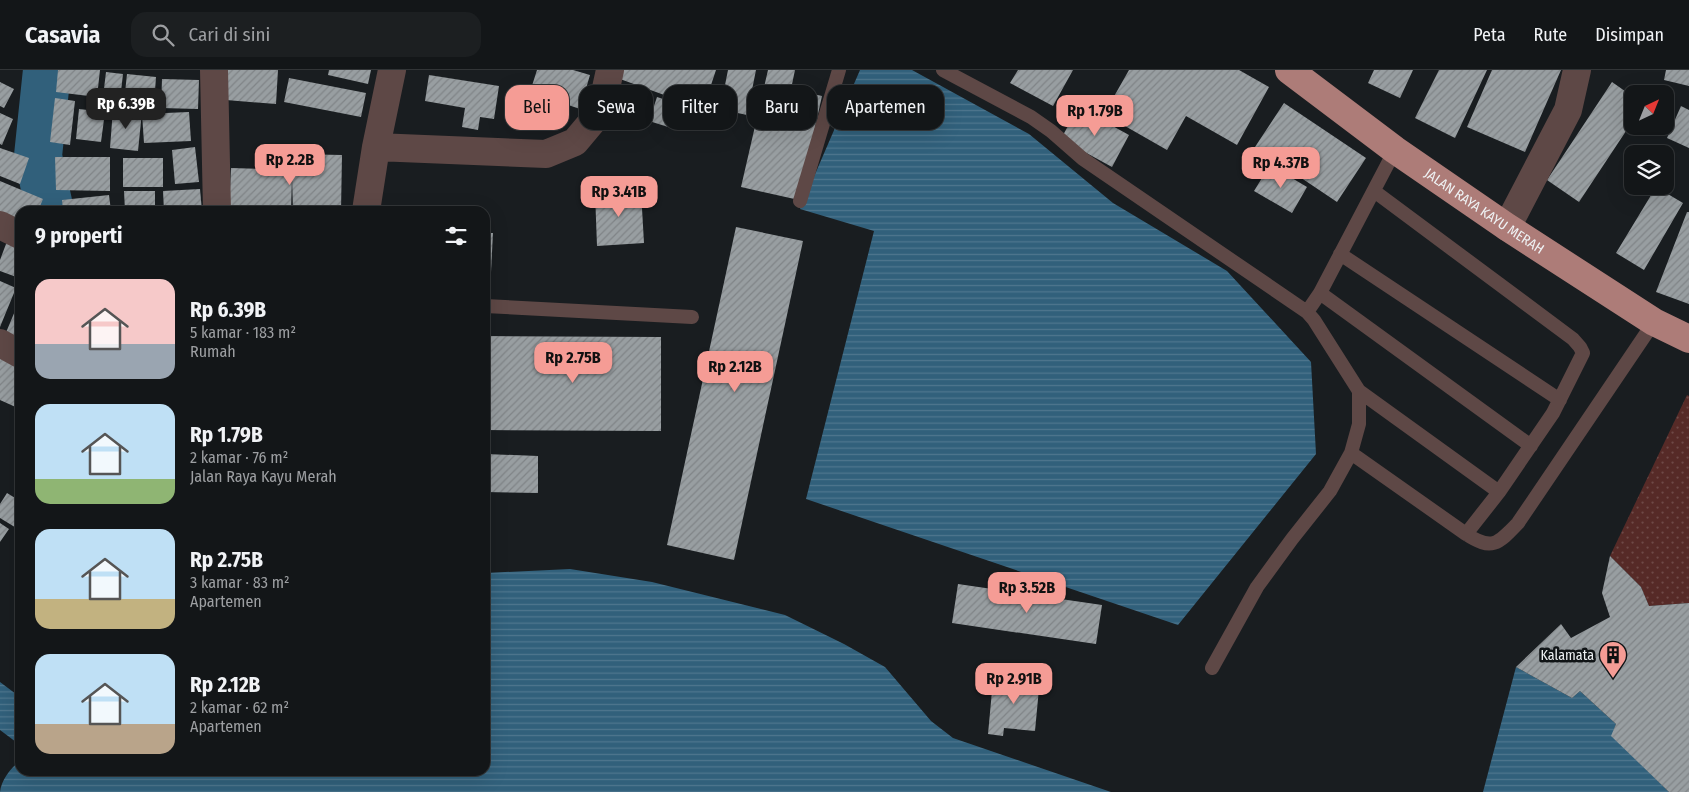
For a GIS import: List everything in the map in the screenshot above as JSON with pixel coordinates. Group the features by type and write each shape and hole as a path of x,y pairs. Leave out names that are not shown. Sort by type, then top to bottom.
{"highway":[{"name":"JALAN RAYA KAYU MERAH","path":"1289,70 1395,150 1507,227 1654,322 1689,338"}],"street":[{"path":"214,70 217,206"},
{"path":"367,206 376,147 392,70"},
{"path":"376,147 546,154 575,142 601,111 610,70"},
{"path":"1507,227 1568,110 1577,70"},
{"path":"0,225 15,232"},
{"path":"0,343 15,351"}],"lane":[{"path":"800,201 839,70"},
{"path":"943,70 1051,131 1083,159 1307,312 1359,391 1499,492"},
{"path":"1307,312 1320,293 1395,150"},
{"path":"1374,191 1573,339 1583,354 1560,400 1531,446 1499,492 1466,534"},
{"path":"1340,254 1560,400"},
{"path":"1320,293 1531,446"},
{"path":"490,306 692,317"},
{"path":"1350,453 1466,534 1479,542 1492,544 1504,537 1518,524 1654,322"},
{"path":"1212,668 1257,587 1330,491 1350,453 1360,424 1359,391"}],"shaded area":[{"path":"1687,395 1689,396 1689,603 1649,606 1641,587 1610,556"}],"water":[{"path":"860,70 912,70 939,85 854,85"},
{"path":"944,88 1029,134 1113,203 1227,271 1311,362 1316,454 1178,625 806,499 874,231 800,209 834,130 944,130"},
{"path":"570,569 652,582 785,615 885,667 931,721 953,738 1111,792 0,792 2,783 15,765 15,776 490,776 490,573"},
{"path":"1516,667 1572,698 1580,691 1616,724 1612,736 1669,792 1483,792"},
{"path":"0,682 15,693 15,741 0,730"}],"building":[{"path":"58,70 100,70 97,97 56,92"},
{"path":"228,70 278,70 276,104 226,100"},
{"path":"329,70 371,70 368,84 328,75"},
{"path":"537,70 573,70 590,75 587,85 579,85 579,109 569,105 569,85 532,85"},
{"path":"623,70 716,70 711,85 663,85 663,95 653,91 653,85 637,85 620,79"},
{"path":"728,70 756,70 753,85 747,85 747,115 737,113 737,85 725,85"},
{"path":"768,70 795,70 792,85 765,85"},
{"path":"1018,70 1073,70 1053,106 1010,83"},
{"path":"1129,70 1239,70 1269,87 1237,145 1186,116 1167,150 1104,114"},
{"path":"1374,70 1413,70 1400,98 1368,83"},
{"path":"1439,70 1487,70 1455,138 1415,118"},
{"path":"1492,70 1561,70 1525,152 1467,127"},
{"path":"1666,70 1689,70 1689,86 1664,80"},
{"path":"106,72 123,74 120,100 103,97"},
{"path":"127,74 156,77 154,105 124,102"},
{"path":"429,75 499,86 494,119 480,117 478,130 462,127 465,108 425,101"},
{"path":"289,78 366,93 361,117 284,102"},
{"path":"162,79 199,80 198,109 161,108"},
{"path":"0,82 14,89 4,108 0,106"},
{"path":"1612,82 1624,90 1624,134 1579,202 1547,180"},
{"path":"817,95 822,96 817,119"},
{"path":"657,97 663,99 663,125 653,122 653,109"},
{"path":"55,98 75,101 70,145 50,142"},
{"path":"1284,103 1366,158 1337,202 1255,147"},
{"path":"1681,106 1689,110 1689,148 1667,138 1668,135 1674,135 1674,122"},
{"path":"1078,107 1129,135 1112,167 1061,139"},
{"path":"79,109 105,112 101,142 76,139"},
{"path":"113,109 142,112 138,151 110,148"},
{"path":"189,112 191,141 144,143 142,114"},
{"path":"0,113 13,119 2,145 0,144"},
{"path":"754,130 814,130 799,200 741,187"},
{"path":"195,147 199,182 175,184 172,150"},
{"path":"0,148 29,158 20,184 0,176"},
{"path":"293,154 342,155 341,206 293,206 292,177 291,206 229,206 231,168 293,170"},
{"path":"55,157 110,157 110,191 56,190"},
{"path":"123,158 163,158 163,187 123,187"},
{"path":"1270,165 1307,187 1292,213 1254,191"},
{"path":"0,181 43,199 40,206 15,206 15,227 0,221"},
{"path":"200,189 202,206 164,206 163,191"},
{"path":"124,191 155,191 155,206 125,206"},
{"path":"641,191 644,243 597,246 595,193"},
{"path":"109,195 110,206 63,206 62,200"},
{"path":"1651,195 1670,195 1683,203 1644,270 1616,253"},
{"path":"1687,212 1689,212 1689,304 1656,292"},
{"path":"736,227 803,241 734,560 667,545"},
{"path":"490,233 493,233 491,272"},
{"path":"9,236 15,238 15,277 0,271 0,260"},
{"path":"0,281 15,288 15,290 0,327"},
{"path":"15,311 15,348 2,342"},
{"path":"490,336 661,337 661,431 490,430"},
{"path":"0,354 15,361 15,407 0,400"},
{"path":"490,454 538,456 538,493 490,492"},
{"path":"7,493 15,498 15,527 0,518 0,504"},
{"path":"0,523 9,529 0,542"},
{"name":"Kalamata","path":"1610,556 1641,587 1649,606 1689,603 1689,792 1669,792 1611,736 1616,724 1580,691 1572,698 1516,667 1561,624 1571,638 1610,617 1602,593"},
{"path":"958,584 1102,605 1096,644 952,623"},
{"path":"1010,675 1040,678 1035,731 1004,728 1003,736 988,734 993,680 1009,682"}],"waterway":[{"path":"47,70 38,156 49,206"}],"place":[{"name":"Kalamata","path":"1613,679"}]}
